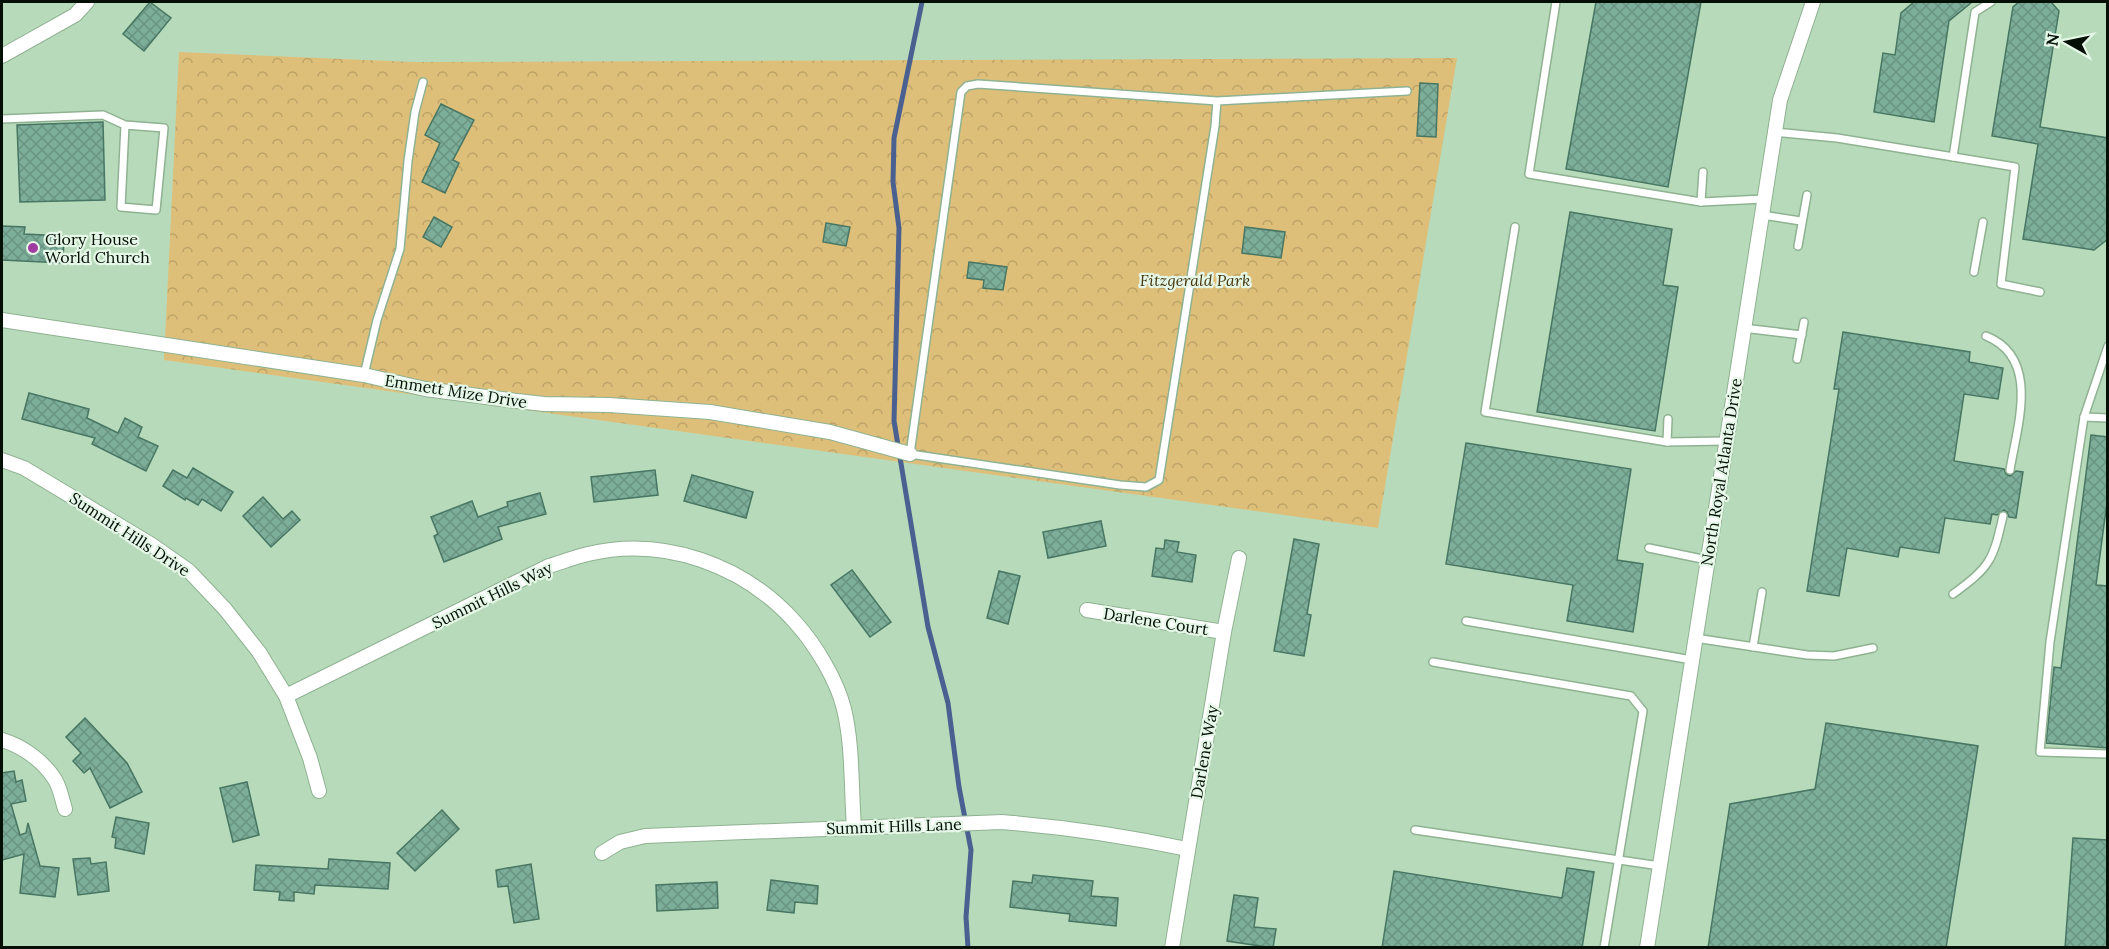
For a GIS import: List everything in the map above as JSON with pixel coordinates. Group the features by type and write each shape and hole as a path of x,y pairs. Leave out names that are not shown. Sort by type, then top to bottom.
{"street":[{"path":"2,56 75,15 87,2"},
{"name":"North Royal Atlanta Drive","path":"1647,948 1774,132 1780,100 1813,2"},
{"name":"Emmett Mize Drive","path":"2,320 364,375 425,389 544,404 609,405 710,412 830,432 910,454"},
{"name":"Summit Hills Drive","path":"2,460 24,468 152,545 189,571 225,609 258,652 286,696 310,758 319,791"},
{"name":"Summit Hills Way","path":"286,696 549,566 589,553 626,550 661,551 694,556 728,570 761,590 786,612 810,639 827,669 844,708 854,827"},
{"name":"Darlene Way","path":"1172,948 1224,632 1239,558"},
{"name":"Darlene Court","path":"1087,610 1224,632"},
{"path":"2,740 15,744 33,756 55,779 65,809"},
{"name":"Summit Hills Lane","path":"602,853 620,842 645,836 1002,822 1133,837 1187,849"}],"lane":[{"path":"1556,2 1528,174 1701,202 1764,199"},
{"path":"1953,157 1975,12 1991,2"},
{"path":"364,375 377,320 400,249 408,161 415,112 423,82"},
{"path":"1217,101 1160,480 1146,487 1120,485 910,454 961,92 967,86 978,84 1217,101 1407,91"},
{"path":"2,119 103,116 125,125 164,128 156,210 121,207 125,125"},
{"path":"1774,132 1837,138 2015,166 2001,284 2040,292"},
{"path":"1701,202 1703,172"},
{"path":"1798,246 1807,195"},
{"path":"1761,215 1801,221"},
{"path":"1974,272 1983,222"},
{"path":"1515,227 1485,412 1667,442 1726,441"},
{"path":"1797,359 1804,322"},
{"path":"1743,328 1802,335"},
{"path":"1986,336 2003,345 2013,357 2019,372 2023,394 2010,470"},
{"path":"2108,346 2084,417 2050,642 2040,752 2108,754"},
{"path":"2084,417 2108,418"},
{"path":"1667,442 1668,419"},
{"path":"1953,594 1982,571 1995,552 2002,516"},
{"path":"1649,548 1707,560"},
{"path":"1754,647 1762,592"},
{"path":"1466,621 1692,660"},
{"path":"1695,638 1807,655 1834,656 1873,648"},
{"path":"1433,662 1630,696 1643,711 1604,948"},
{"path":"1415,830 1660,867"}],"green space":[{"name":"Fitzgerald Park","path":"179,52 414,62 1457,58 1378,528 164,360"}],"building":[{"path":"150,2 171,18 144,51 123,34"},
{"path":"1596,2 1701,2 1668,187 1566,169"},
{"path":"1914,2 1972,2 1949,21 1934,122 1874,112 1883,53 1895,55 1901,13"},
{"path":"2019,2 2051,2 2059,11 2040,127 2108,138 2108,239 2094,250 2023,239 2038,144 1992,136 2013,7"},
{"path":"1420,83 1438,84 1436,137 1417,136"},
{"path":"441,104 474,120 453,160 459,163 445,193 422,182 440,143 425,135"},
{"path":"103,122 105,200 20,202 17,125"},
{"path":"1570,212 1672,229 1663,285 1678,287 1655,431 1537,412"},
{"path":"434,217 452,227 441,247 423,237"},
{"path":"826,223 850,227 846,246 823,242"},
{"name":"Glory House World Church","path":"2,226 25,227 24,234 64,236 63,263 2,260"},
{"path":"1245,227 1285,232 1281,258 1242,253"},
{"path":"969,262 1007,267 1003,290 983,288 984,280 967,278"},
{"path":"1843,332 1970,352 1969,362 2003,368 1998,399 1964,394 1954,461 2004,469 2010,476 2016,471 2023,472 2016,518 2009,517 2004,510 1997,515 1992,514 1990,524 1945,518 1939,553 1900,547 1898,557 1847,548 1839,596 1807,591 1839,389 1834,389"},
{"path":"29,393 89,409 87,418 118,433 125,418 142,427 138,437 158,446 146,471 92,444 95,438 22,419"},
{"path":"2091,435 2108,437 2108,495 2096,585 2108,586 2108,748 2046,743 2054,667 2061,668"},
{"path":"1466,443 1631,469 1617,560 1643,564 1633,632 1567,621 1573,585 1446,564"},
{"path":"193,468 233,492 221,511 202,499 198,505 186,498 185,500 163,486 173,470 187,478"},
{"path":"655,470 658,495 594,502 591,477"},
{"path":"692,475 753,492 746,518 684,501"},
{"path":"540,493 546,514 498,527 502,539 444,562 434,536 438,534 431,517 472,501 478,517 508,506 507,502"},
{"path":"263,497 283,519 292,511 300,520 271,547 243,516"},
{"path":"1101,521 1106,546 1048,558 1043,532"},
{"path":"1294,539 1319,544 1307,614 1311,615 1304,656 1274,651"},
{"path":"1165,540 1179,542 1177,552 1196,555 1192,582 1152,576 1156,548 1164,549"},
{"path":"852,570 891,622 870,637 831,585"},
{"path":"999,571 1020,576 1008,624 987,618"},
{"path":"85,718 127,763 142,792 110,808 90,768 84,773 73,761 81,753 66,737"},
{"path":"1826,723 1978,746 1946,948 1708,948 1730,804 1815,789"},
{"path":"14,771 16,782 22,780 26,801 11,804 20,835 26,833 28,823 40,866 59,868 55,897 20,893 24,854 2,860 2,773"},
{"path":"247,782 259,835 233,842 220,788"},
{"path":"442,810 459,829 415,871 397,853"},
{"path":"116,817 149,823 144,854 115,848 116,838 112,837"},
{"path":"2073,838 2108,840 2108,948 2065,948"},
{"path":"90,858 91,864 106,862 109,891 78,895 73,859"},
{"path":"329,859 390,863 388,889 315,885 314,894 294,892 294,901 279,900 280,892 254,890 256,865 328,869"},
{"path":"531,864 539,919 514,923 508,886 498,887 496,870"},
{"path":"1567,868 1594,872 1582,948 1382,948 1394,871 1562,898"},
{"path":"1033,875 1093,881 1091,896 1118,898 1116,926 1069,921 1070,914 1010,907 1013,881 1032,883"},
{"path":"771,880 818,886 817,904 795,902 794,913 767,910"},
{"path":"717,882 718,908 657,911 656,885"},
{"path":"1234,895 1258,898 1254,927 1276,929 1273,948 1227,941"}],"waterway":[{"path":"922,2 894,138 893,182 899,228 894,421 928,627 948,703 959,787 971,850 966,917 968,948"}],"place":[{"name":"Glory House World Church","path":"33,248"}]}
